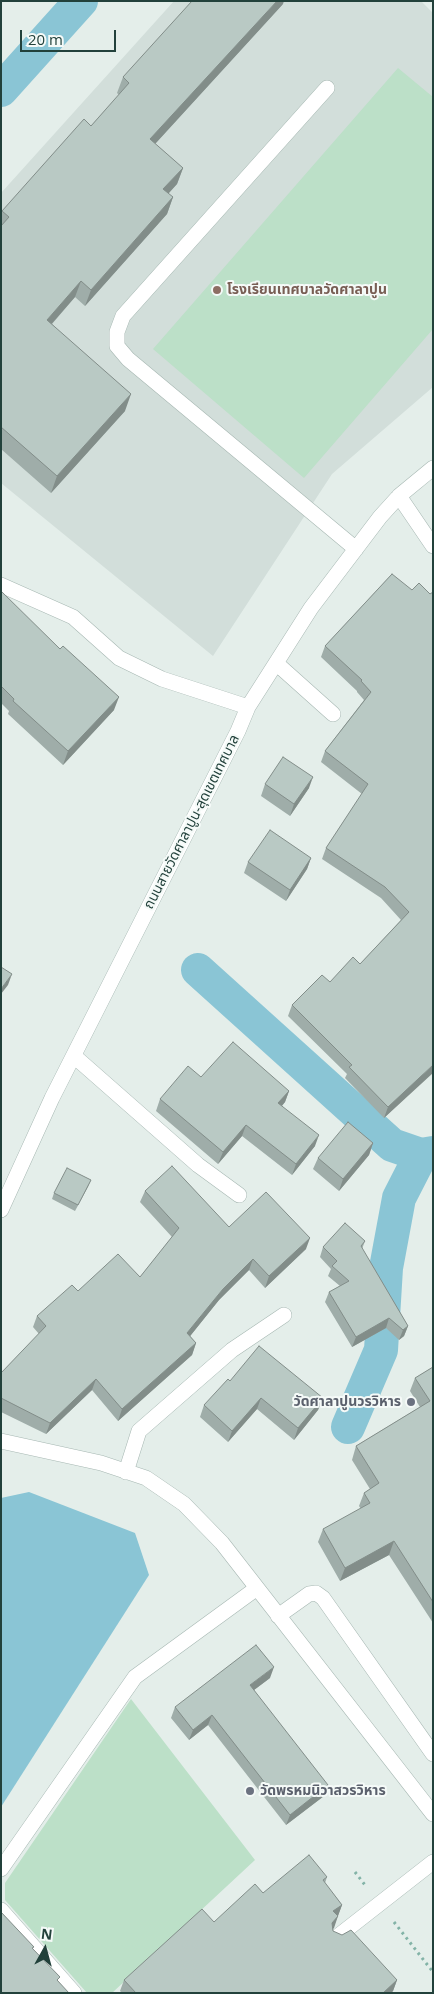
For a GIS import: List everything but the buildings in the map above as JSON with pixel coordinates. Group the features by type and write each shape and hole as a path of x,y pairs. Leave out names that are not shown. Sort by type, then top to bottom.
{"street":[{"path":"327,88 123,316 117,332 117,346 128,359 356,549"},
{"name":"ถนนสายวัดศาลาปูน-สุดเขตเทศบาล","path":"1,1210 52,1098 238,731 248,707 311,608 356,549 398,496 433,468"},
{"path":"398,496 433,546"},
{"path":"1,585 73,617 118,658 162,679 248,707"},
{"path":"276,663 334,714"},
{"path":"74,1056 198,1165 239,1195"},
{"path":"126,1472 139,1431 232,1350 284,1315"},
{"path":"1,1440 101,1463 146,1478 184,1504 222,1543 433,1814"},
{"path":"1,1869 134,1677 257,1588"},
{"path":"278,1616 309,1594 316,1594 323,1598 433,1754"},
{"path":"337,1937 433,1862"},
{"path":"1,1910 74,1993"}],"shaded area":[{"name":"โรงเรียนเทศบาลวัดศาลาปูน","path":"174,1 421,1 433,13 433,387 332,474 213,656 1,483 1,193"}],"green space":[{"path":"398,68 433,97 433,329 304,478 153,349"},
{"path":"131,1699 255,1860 112,1993 87,1993 5,1900 5,1883"}],"water":[{"path":"29,1492 135,1533 149,1575 1,1807 1,1498"}],"waterway":[{"path":"1,90 81,1"},
{"path":"198,970 392,1145 421,1155 433,1153"},
{"path":"348,1427 381,1350 386,1268 399,1198 421,1155"}],"place":[{"name":"โรงเรียนเทศบาลวัดศาลาปูน","path":"217,290"},
{"name":"วัดศาลาปูนวรวิหาร","path":"411,1402"},
{"name":"วัดพรหมนิวาสวรวิหาร","path":"250,1791"}]}
